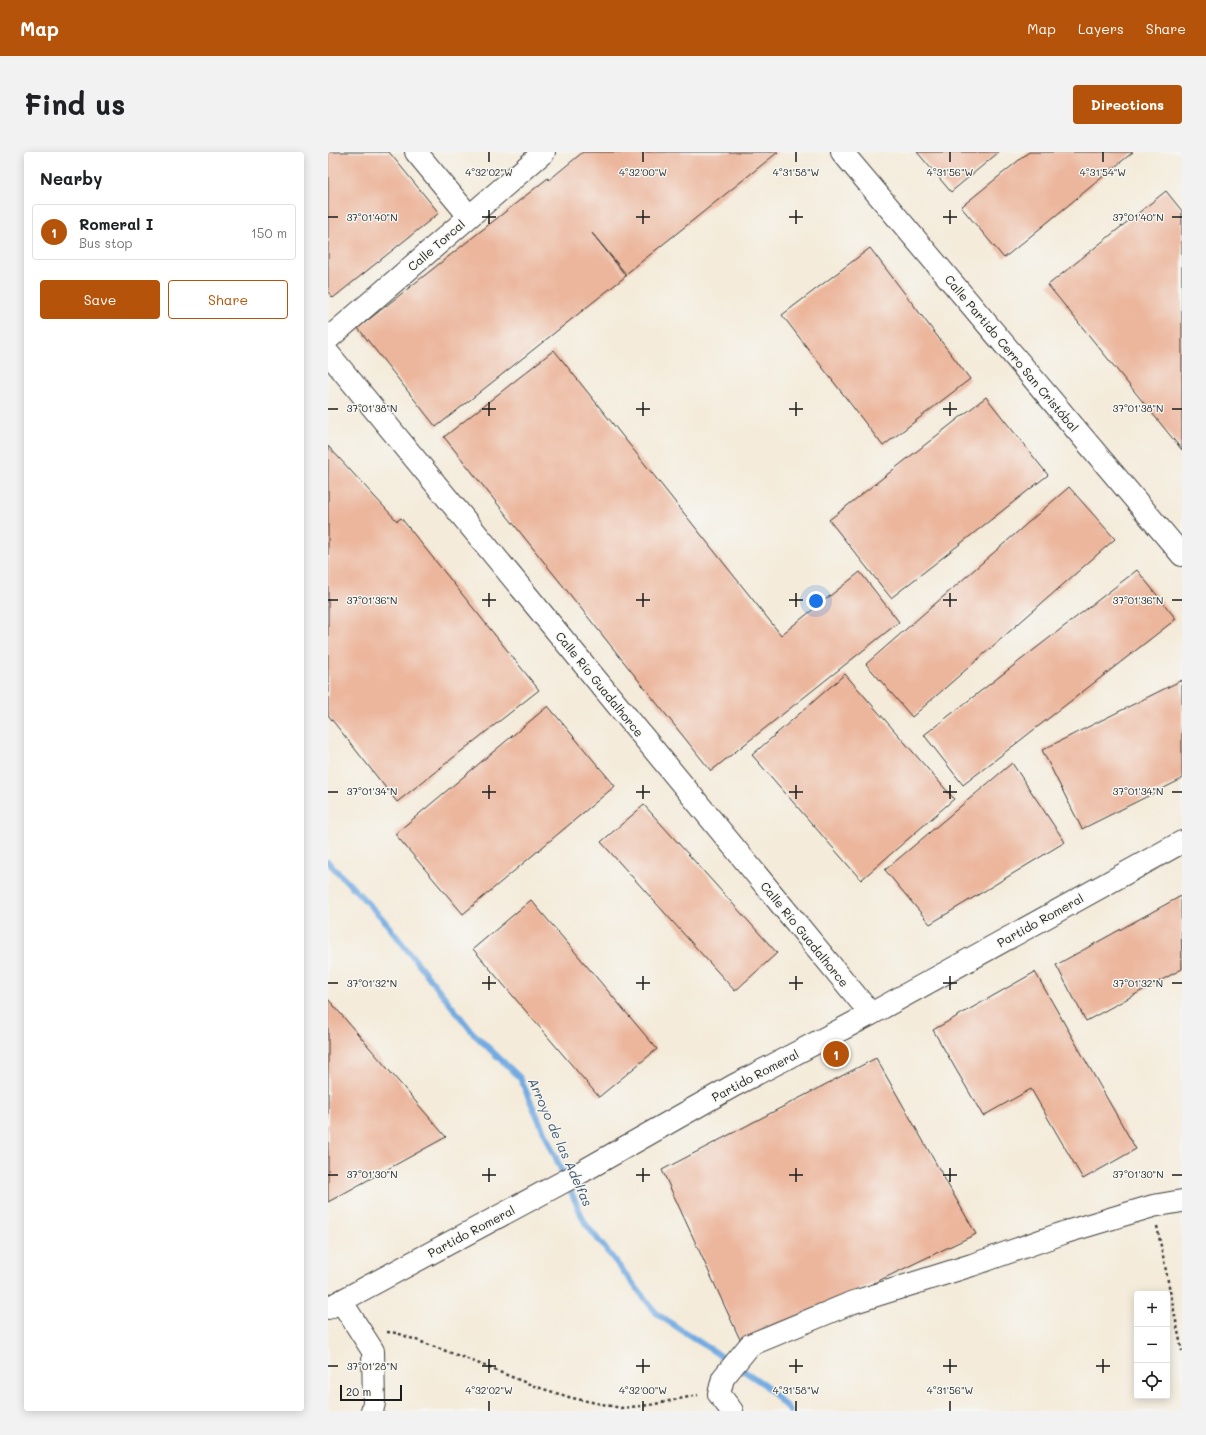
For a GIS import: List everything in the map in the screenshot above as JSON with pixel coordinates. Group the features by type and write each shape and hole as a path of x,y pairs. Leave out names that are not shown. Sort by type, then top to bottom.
{"street":[{"path":"416,152 469,216"},
{"name":"Calle Torcal","path":"328,339 544,152"},
{"name":"Calle Partido Cerro San Cristóbal","path":"842,152 1182,555"},
{"name":"Calle Río Guadalhorce","path":"328,353 871,1014"},
{"name":"Partido Romeral","path":"334,1304 578,1174 733,1086 871,1014 1182,842"},
{"path":"732,1411 719,1394 724,1378 750,1346 769,1337 851,1303 1066,1232 1153,1206 1182,1201"},
{"path":"334,1304 359,1329 373,1351 374,1403 372,1411"}],"path":[{"path":"1153,1206 1182,1352"},
{"path":"359,1329 398,1333 534,1386 572,1398 621,1408 650,1405 706,1393 719,1394"}],"building":[{"path":"328,152 389,152 439,213 333,298 328,292"},
{"path":"583,152 778,152 626,274 592,233 626,276 436,427 358,328"},
{"path":"917,152 999,152 951,192"},
{"path":"1029,152 1133,152 1004,258 961,207"},
{"path":"1166,191 1182,211 1182,450 1048,285"},
{"path":"870,248 970,379 883,446 782,315"},
{"path":"554,350 781,635 860,572 899,622 711,771 444,437"},
{"path":"986,397 1048,475 891,598 829,520"},
{"path":"328,446 397,521 401,518 539,690 397,802 328,715"},
{"path":"1069,487 1115,539 912,717 866,664"},
{"path":"1137,570 1176,619 963,785 924,735"},
{"path":"845,674 954,799 861,880 752,755"},
{"path":"1182,680 1182,779 1082,829 1042,750"},
{"path":"548,706 615,786 463,914 395,834"},
{"path":"1012,763 1065,842 930,924 885,870"},
{"path":"644,805 777,953 735,991 601,842"},
{"path":"1181,896 1182,969 1086,1021 1056,965"},
{"path":"531,900 657,1049 599,1097 473,949"},
{"path":"1035,972 1136,1149 1083,1179 1031,1089 983,1116 933,1030"},
{"path":"328,999 446,1137 328,1202"},
{"path":"876,1058 976,1234 743,1346 662,1170"}],"waterway":[{"name":"Arroyo de las Adelfas","path":"328,862 382,918 473,1033 520,1078 585,1223 657,1314 730,1362"},
{"name":"Arroyo de las Adelfas","path":"738,1367 765,1385 790,1411"}],"place":[{"name":"Romeral I","path":"836,1054"}]}
